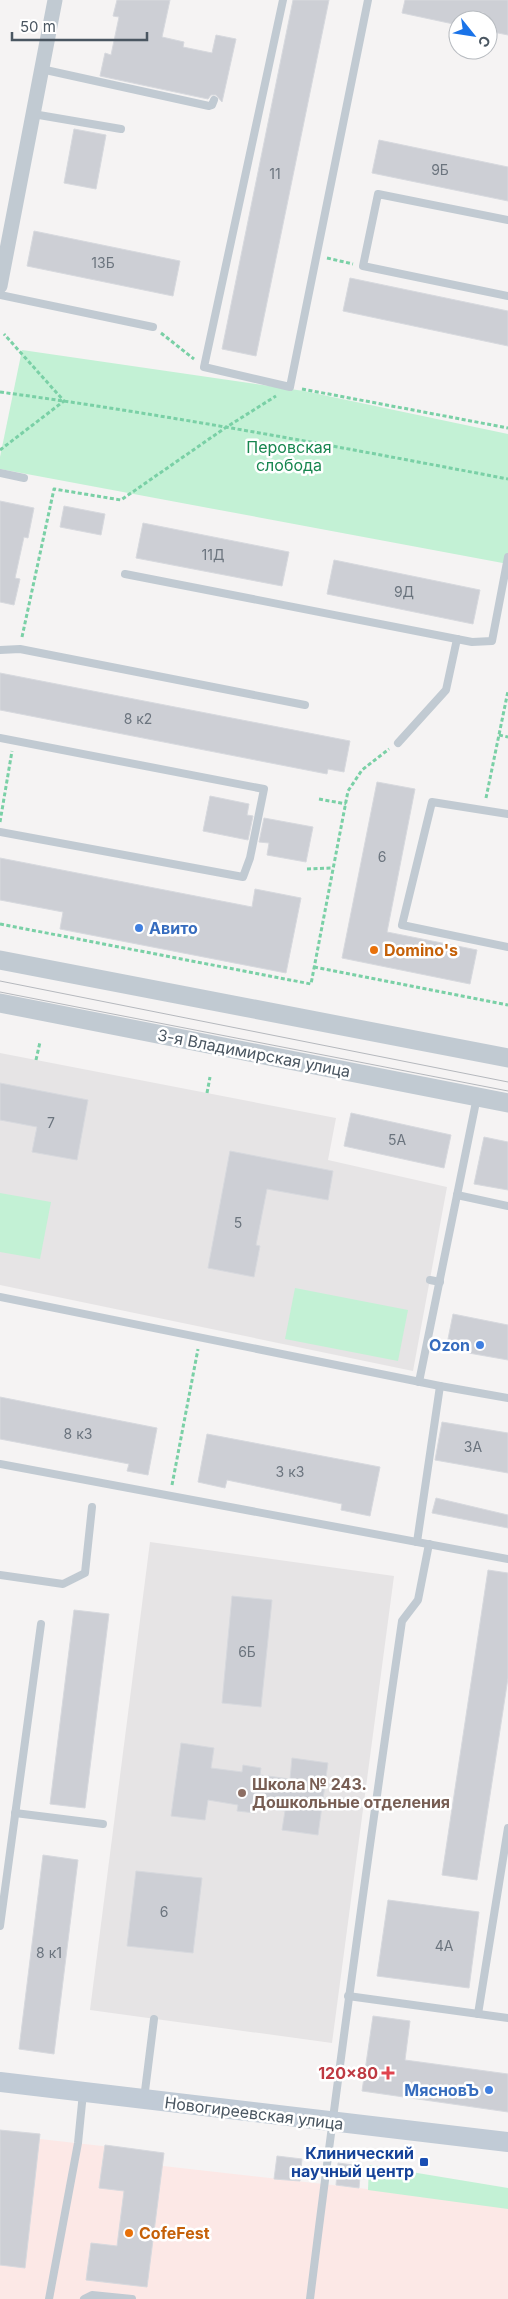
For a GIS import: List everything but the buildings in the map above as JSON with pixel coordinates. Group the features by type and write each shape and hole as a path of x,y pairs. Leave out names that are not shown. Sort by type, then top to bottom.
{"main road":[{"name":"Новогиреевская улица","path":"0,2082 508,2142"}],"street":[{"path":"0,286 4,242 33,114 55,0"},
{"path":"0,960 508,1058"},
{"name":"3-я Владимирская улица","path":"0,1003 508,1103"}],"lane":[{"path":"283,0 204,367 290,387 368,0"},
{"path":"41,69 209,106 212,105 214,100"},
{"path":"33,114 121,129"},
{"path":"508,220 378,194 364,266 508,296"},
{"path":"0,295 153,327"},
{"path":"0,472 24,478"},
{"path":"125,574 472,642 492,641 508,557"},
{"path":"398,743 446,690 457,639"},
{"path":"0,650 20,649 305,705"},
{"path":"0,738 264,789 250,858 243,877 0,832"},
{"path":"508,814 432,802 402,925 508,947"},
{"path":"420,1382 477,1097"},
{"path":"457,1195 508,1206"},
{"path":"430,1280 440,1282"},
{"path":"0,1297 508,1398"},
{"path":"417,1542 440,1386"},
{"path":"0,1464 508,1559"},
{"path":"0,1575 63,1584 85,1573 92,1507"},
{"path":"310,2299 348,1996 402,1621 418,1600 429,1544"},
{"path":"0,1926 41,1624"},
{"path":"15,1814 103,1824"},
{"path":"478,2014 508,1828"},
{"path":"348,1996 508,2018"},
{"path":"144,2100 154,2019"},
{"path":"49,2299 78,2143 84,2093"},
{"path":"84,2299 92,2295 132,2299"}],"path":[{"path":"317,256 364,266"},
{"path":"153,327 204,367"},
{"path":"4,334 64,401"},
{"path":"20,649 54,489 121,500 225,428 290,387 508,428"},
{"path":"0,392 369,452 508,479"},
{"path":"0,450 64,401"},
{"path":"483,810 508,691"},
{"path":"499,735 508,737"},
{"path":"0,822 14,741"},
{"path":"0,924 311,984 348,791 362,770 398,743"},
{"path":"319,799 346,804"},
{"path":"307,869 333,868"},
{"path":"314,967 508,1005"},
{"path":"36,1060 40,1042"},
{"path":"206,1093 210,1076"},
{"path":"170,1496 200,1338"}],"shaded area":[{"path":"0,1053 336,1118 328,1160 447,1187 413,1371 0,1285"},
{"name":"Школа № 243. Дошкольные отделения","path":"150,1542 394,1576 332,2043 90,2010"},
{"path":"0,2130 40,2134 40,2139 164,2153 163,2166 359,2188 508,2208 508,2299 0,2299"}],"green space":[{"name":"Перовская слобода","path":"22,350 304,391 508,434 508,564 0,469 0,457"},
{"path":"0,1193 51,1202 40,1259 0,1252"},
{"path":"295,1288 408,1310 398,1361 285,1339"},
{"path":"369,2165 508,2188 508,2209 368,2190"}],"tram line":[{"path":"0,981 508,1082"},
{"path":"0,992 508,1091"}],"place":[{"name":"Авито","path":"139,928"},
{"name":"Domino's","path":"374,950"},
{"name":"Ozon","path":"480,1345"},
{"name":"Школа № 243. Дошкольные отделения","path":"242,1793"},
{"name":"120x80","path":"388,2073"},
{"name":"МясновЪ","path":"489,2090"},
{"name":"Клинический научный центр","path":"424,2162"},
{"name":"CofeFest","path":"129,2233"}]}
